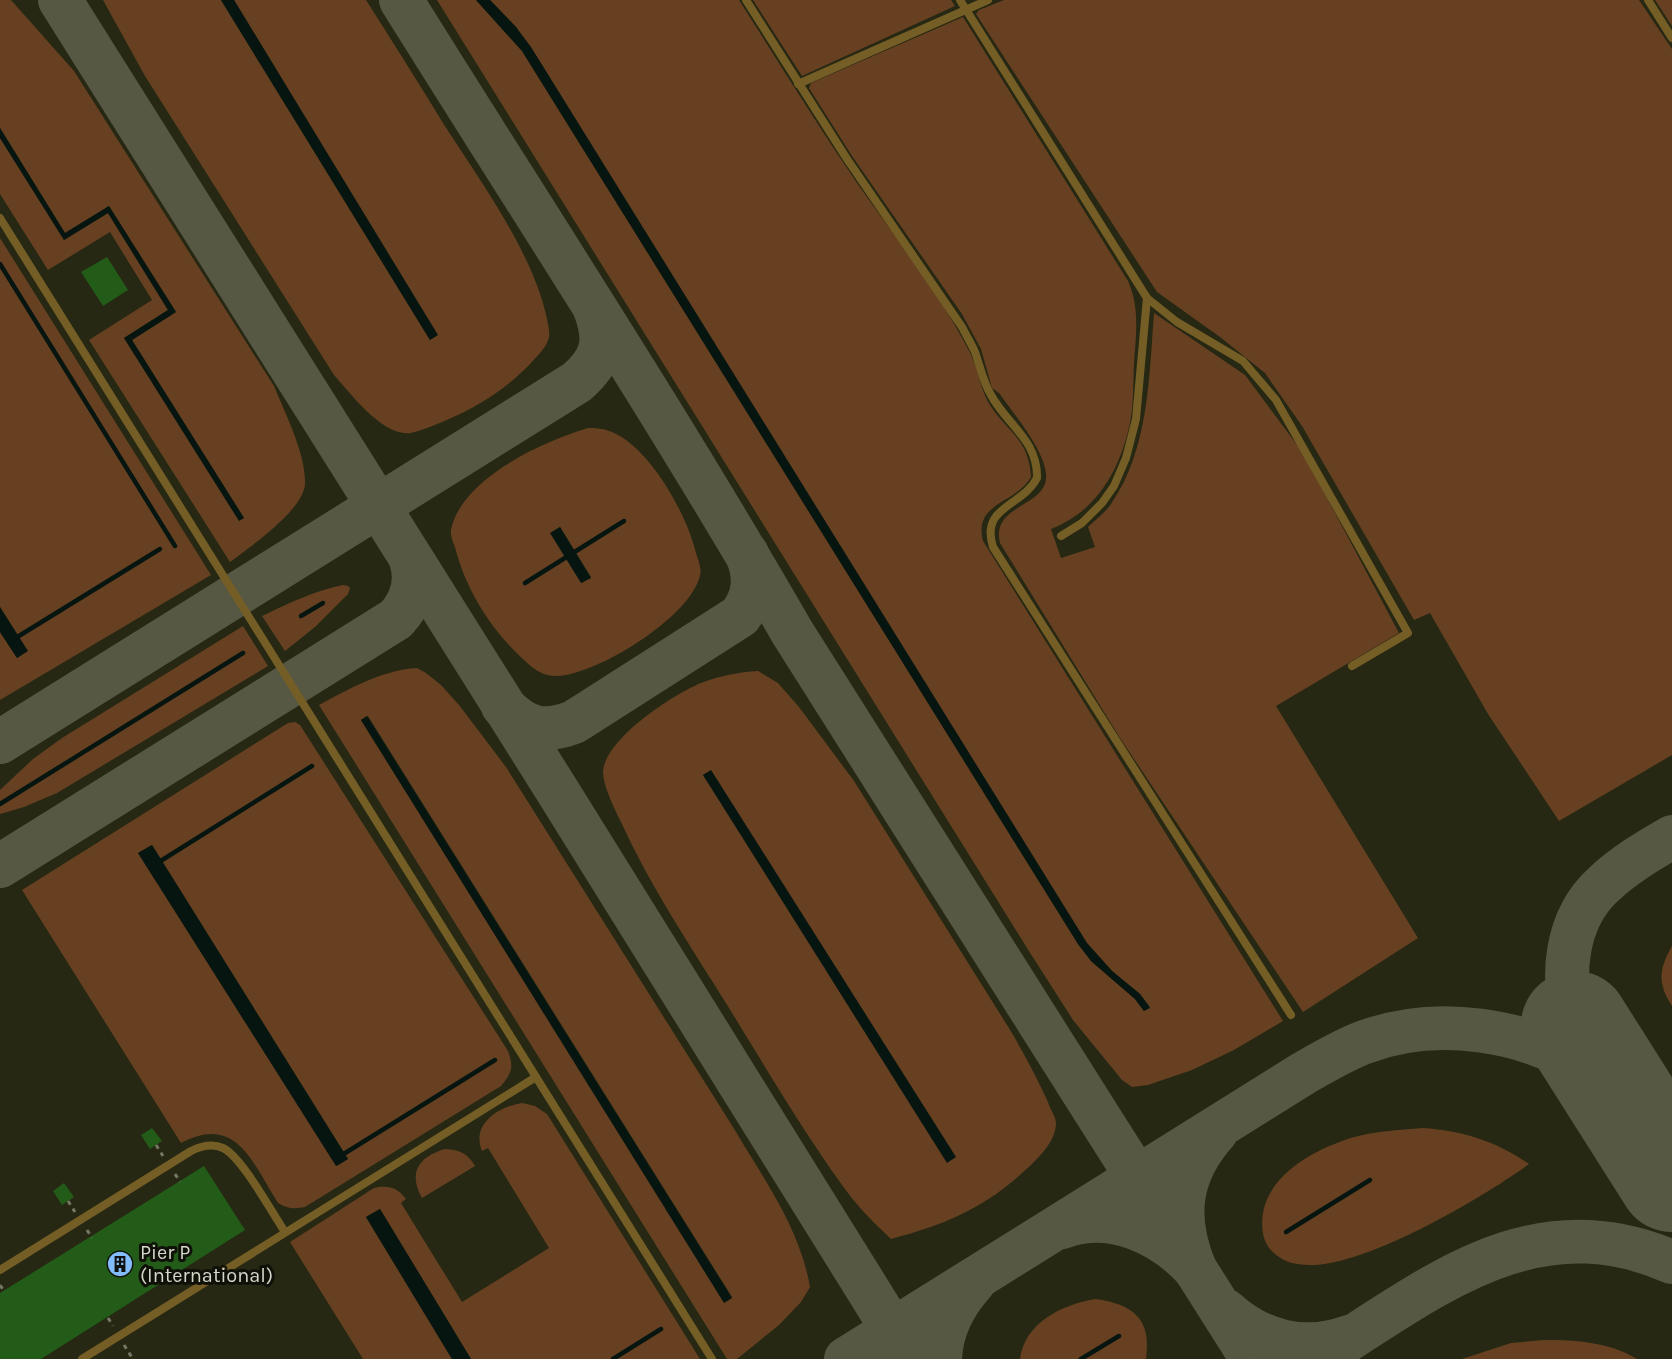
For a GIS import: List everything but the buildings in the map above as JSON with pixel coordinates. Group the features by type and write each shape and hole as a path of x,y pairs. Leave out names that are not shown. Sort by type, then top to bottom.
{"lane":[{"path":"746,0 847,159 962,327 991,395 1019,431 1035,459 1037,478 1033,487 994,518 990,533 993,547 1291,1016"},
{"path":"960,0 1147,298 1177,322 1243,361 1276,400 1408,633 1352,666"},
{"path":"798,84 988,0"},
{"path":"1648,0 1672,38"},
{"path":"0,218 712,1359"},
{"path":"1061,536 1082,523 1102,503 1114,486 1126,458 1136,420 1147,298"},
{"path":"82,1359 536,1077"},
{"path":"0,1270 191,1151 206,1146 214,1145 222,1148 237,1160 285,1232"}],"path":[{"path":"0,1284 4,1291"}],"shaded area":[{"path":"0,0 11,0 74,71 274,386 289,421 302,459 305,483 303,493 275,527 230,562 89,340 152,300 110,232 48,270 0,194 0,138 64,240 108,213 168,310 124,338 239,520 244,518 132,340 176,312 109,206 65,233 0,128"},
{"path":"103,0 221,0 430,340 437,335 234,0 366,0 518,243 540,294 547,319 549,337 542,351 522,372 483,402 426,429 411,433 400,432 368,413 334,375 145,76"},
{"path":"221,0 234,0 438,335 430,340"},
{"path":"437,0 476,0 522,51 1078,944 1091,961 1135,999 1144,1011 1150,1007 1140,994 1112,971 1085,941 516,27 490,0 739,0 857,183 916,264 943,306 971,355 987,400 1026,452 1031,477 1016,493 998,504 984,518 983,541 1283,1021 1234,1050 1192,1070 1148,1085 1132,1087 1122,1080 1073,1020 1027,948"},
{"path":"476,0 490,0 516,27 531,47 1087,943 1112,971 1140,994 1150,1008 1144,1011 1135,999 1091,961 1078,944 522,51"},
{"path":"753,0 951,0 955,6 802,76"},
{"path":"1004,0 1639,0 1672,49 1672,755 1559,821 1488,714 1430,613 1414,620 1302,426 1265,373 1220,337 1157,292 976,14 979,10"},
{"path":"1655,0 1672,0 1672,26"},
{"path":"963,17 1128,281 1136,311 1133,401 1126,440 1113,472 1094,500 1067,521 1051,529 1061,558 1095,547 1088,527 1111,504 1124,483 1133,460 1145,412 1154,313 1245,375 1303,453 1399,633 1276,706 1418,938 1303,1012 1120,738 1000,543 999,530 1004,520 1039,493 1045,484 1046,473 1040,453 1020,421 999,393 992,388 981,349 962,314 852,156 809,88 811,83"},
{"path":"0,128 65,233 109,206 176,312 132,340 244,518 239,521 124,338 168,310 108,213 64,240 0,138"},
{"path":"0,238 211,575 0,700 0,632 17,658 27,651 0,607"},
{"path":"588,428 607,430 631,444 644,456 677,504 692,538 700,564 700,573 693,591 680,608 641,640 595,666 574,673 552,676 540,672 529,664 491,623 466,579 451,530 458,512 470,494 487,479 528,453","holes":["560,527 591,577 582,583 551,533"]},
{"path":"560,527 591,578 581,583 550,533"},
{"path":"343,585 350,588 348,594 315,627 285,651 262,616 312,594"},
{"path":"0,607 28,651 17,658 0,632"},
{"path":"243,626 268,666 57,793 0,814 0,790 33,759 62,738"},
{"path":"417,668 441,685 506,767 733,1127 768,1184 789,1224 805,1265 810,1287 801,1302 779,1325 737,1359 727,1359 319,705 366,681","holes":["368,716 732,1297 725,1302 361,720"]},
{"path":"758,671 778,683 799,707 854,781 1012,1033 1040,1084 1056,1121 1054,1134 1045,1149 1034,1162 1001,1190 951,1219 891,1239 847,1192 784,1098 658,892 632,845 605,783 603,772 607,759 615,746 658,708 701,683 736,673","holes":["711,771 955,1158 703,775"]},
{"path":"367,716 732,1298 724,1303 361,720"},
{"path":"295,722 300,725 508,1051 511,1062 510,1073 501,1086 305,1207 294,1208 278,1203 251,1159 230,1139 216,1134 200,1135 181,1143 22,890 288,723","holes":["152,845 348,1159 337,1166 138,853"]},
{"path":"711,770 956,1157 947,1163 703,775"},
{"path":"152,845 348,1159 336,1166 138,853"},
{"path":"1672,946 1672,1006 1662,983 1662,969"},
{"path":"522,1103 535,1106 547,1114 700,1359 471,1359 380,1209 366,1217 452,1359 363,1359 290,1242 374,1188 392,1188 406,1199 401,1203 462,1302 549,1248 488,1148 482,1151 480,1141 483,1125 489,1118 504,1108"},
{"path":"1423,1128 1479,1138 1529,1164 1481,1196 1416,1231 1351,1258 1322,1264 1298,1264 1280,1258 1267,1245 1263,1233 1263,1215 1267,1198 1288,1171 1318,1151 1351,1138 1378,1132"},
{"path":"445,1149 463,1153 475,1166 422,1198 416,1181 418,1167 428,1157"},
{"path":"380,1209 471,1359 452,1359 366,1217"},
{"path":"1095,1299 1120,1305 1137,1316 1146,1333 1146,1359 1083,1359 1081,1357 1077,1359 1020,1359 1029,1335 1047,1317 1070,1306"},
{"path":"1544,1340 1592,1343 1615,1349 1637,1359 1462,1359 1511,1343"}],"waterway":[{"path":"0,264 175,546"},
{"path":"525,583 624,521"},
{"path":"14,639 160,549"},
{"path":"301,616 323,603"},
{"path":"0,804 243,653"},
{"path":"159,862 312,766"},
{"path":"342,1155 495,1060"},
{"path":"1286,1232 1370,1180"},
{"path":"613,1359 661,1329"},
{"path":"1081,1359 1119,1336"}],"taxiway":[{"path":"60,0 555,787 911,1359"},
{"path":"401,0 648,393 792,632 1252,1359"},
{"path":"0,742 577,382 586,374 600,349 601,331 595,309"},
{"path":"503,706 519,720 535,727 553,728 574,722 740,616 749,601 753,578 747,554"},
{"path":"0,866 396,619 410,599 414,584 411,560"},
{"path":"1575,1025 1570,1007 1567,969 1569,950 1581,914 1591,898 1612,877 1672,837"},
{"path":"846,1359 1304,1073 1362,1043 1390,1034 1450,1028 1510,1036 1566,1057 1591,1072 1620,1095"},
{"path":"1062,1227 1080,1222 1099,1221 1134,1228 1167,1245 1195,1269 1184,1232 1183,1198 1194,1164 1216,1132"},
{"path":"1318,1359 1443,1281 1485,1261 1528,1247 1574,1242 1621,1246 1672,1262"},
{"path":"940,1359 946,1327 961,1299 974,1282"},
{"path":"1226,1311 1253,1330 1284,1342 1316,1344 1349,1337"}],"runway":[{"path":"1575,1025 1672,1178"}],"place":[{"name":"Pier P (International)","path":"120,1264"}]}
